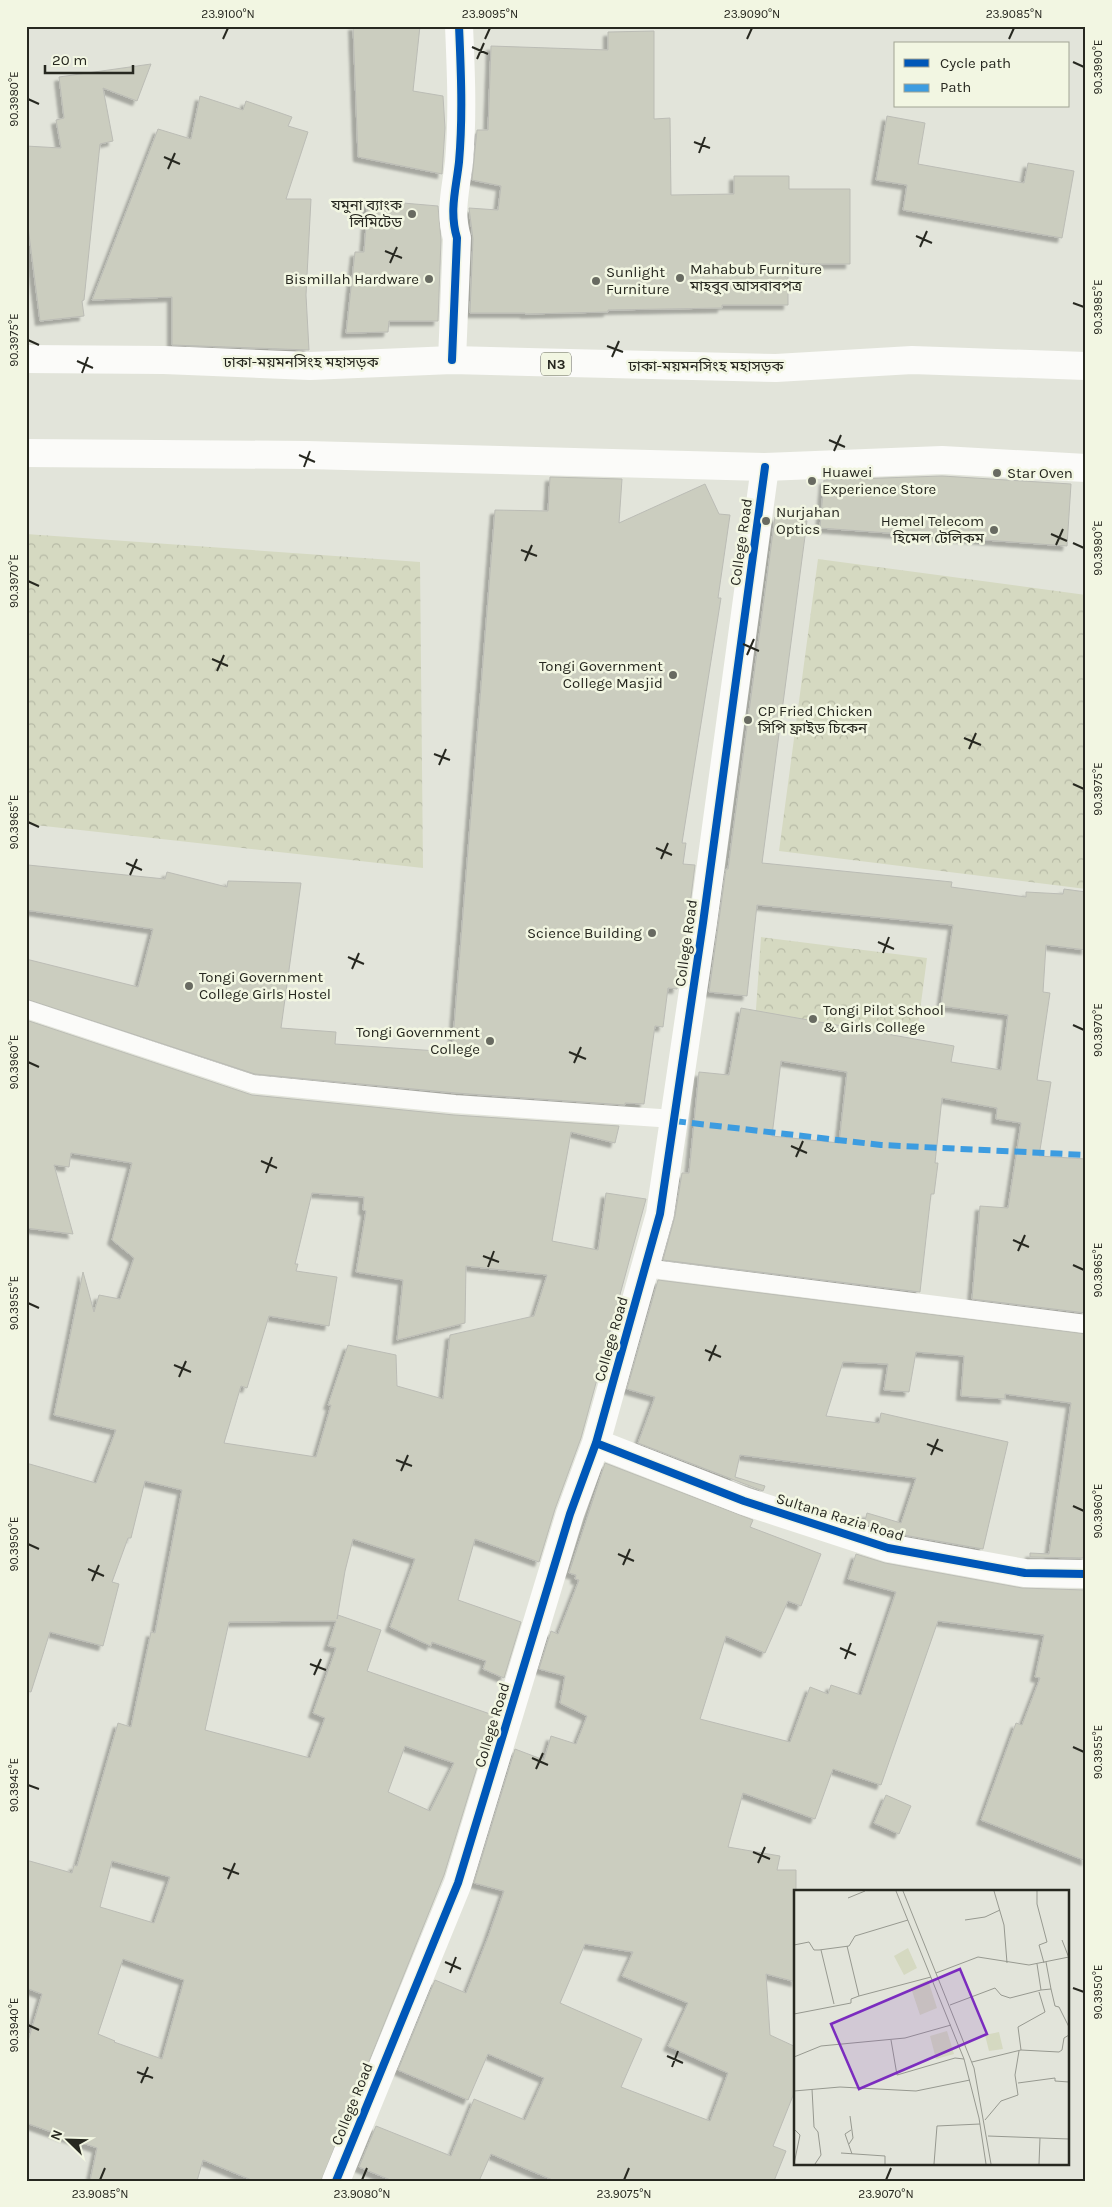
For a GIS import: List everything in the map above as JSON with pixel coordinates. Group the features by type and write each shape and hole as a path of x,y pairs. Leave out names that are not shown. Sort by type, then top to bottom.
{"main road":[{"path":"452,360 457,238 453,223 453,195 458,162 459,26"},
{"name":"ঢাকা-ময়মনসিংহ মহাসড়ক","path":"26,359 164,360 310,366 452,360 776,368 912,360 1086,366"},
{"path":"26,453 306,455 765,467 942,460 1086,468"},
{"name":"College Road","path":"336,2181 458,1883 570,1514 596,1443 660,1214 703,923 765,467"},
{"name":"Sultana Razia Road","path":"596,1443 744,1501 888,1548 1025,1573 1086,1574"}],"lane":[{"path":"26,1009 252,1084 455,1104 674,1119"},
{"path":"645,1268 1086,1324"}],"green space":[{"path":"26,534 420,562 423,868 26,824"},
{"path":"818,559 1086,595 1086,889 779,851"},
{"path":"761,937 927,958 918,1026 877,1024 873,1051 754,1038"}],"building":[{"path":"353,26 420,26 413,91 443,96 445,128 442,174 358,157"},
{"path":"654,31 654,119 670,118 671,195 734,194 734,176 789,176 789,189 850,189 850,264 788,264 788,305 722,305 722,308 608,310 608,312 470,313 473,239 469,208 498,210 501,186 472,180 477,130 488,130 491,46 608,50 608,32"},
{"path":"151,64 137,101 103,88 113,141 100,144 84,300 82,301 84,316 40,321 26,211 26,146 61,148 56,120 64,118 59,77"},
{"path":"200,96 243,110 246,101 292,117 288,126 308,132 286,199 311,199 306,295 309,350 172,345 172,297 92,300 158,129 191,139"},
{"path":"887,116 925,123 918,164 1024,183 1028,163 1074,171 1062,238 903,210 907,185 876,180"},
{"path":"368,200 438,206 441,240 438,321 389,321 388,332 346,333 355,252 364,252"},
{"path":"942,476 1071,484 1067,546 820,528 824,480"},
{"path":"550,477 622,479 619,523 705,484 719,514 730,515 718,598 721,598 682,843 686,843 683,864 695,865 688,921 677,989 668,988 663,1027 655,1026 644,1104 625,1103 625,1105 456,1093 255,1074 26,999 26,959 138,987 153,929 26,910 28,865 165,879 167,872 227,887 228,881 301,883 281,1028 336,1032 335,1044 452,1052 495,510 548,511"},
{"path":"775,517 807,521 762,863 952,882 951,887 1026,897 1026,892 1063,894 1064,889 1086,892 1086,950 1046,945 1043,992 1050,993 1037,1080 1051,1082 1039,1156 1086,1159 1086,1313 972,1299 980,1206 1008,1208 1021,1123 996,1119 997,1108 942,1098 935,1163 938,1163 934,1194 931,1194 920,1292 663,1260 675,1216 682,1173 689,1173 699,1072 729,1075 741,1008 954,1046 951,1062 1001,1070 1008,1015 941,1006 953,925 757,905 747,996 709,992 726,869 728,869","holes":["781,1061 847,1072 839,1143 772,1136"]},
{"path":"26,1020 252,1095 454,1115 619,1126 615,1143 571,1132 552,1241 598,1250 606,1193 646,1199 581,1438 555,1509 539,1562 475,1539 458,1600 521,1622 504,1678 483,1669 486,1661 432,1642 431,1646 390,1627 415,1559 353,1539 345,1571 337,1619 338,1615 381,1630 367,1671 493,1715 444,1875 321,2181 254,2181 203,2160 197,2181 90,2181 97,2148 26,2123 26,2048 42,1994 26,1988 26,1860 72,1873 74,1865 77,1866 118,1723 131,1727 151,1632 155,1633 182,1490 145,1481 131,1538 128,1538 112,1582 119,1584 103,1646 50,1632 31,1692 26,1691 26,1463 96,1483 116,1430 54,1415 83,1272 94,1312 99,1295 120,1299 134,1258 112,1240 132,1163 71,1153 69,1167 54,1165 73,1234 26,1228","holes":["312,1193 364,1197 363,1210 366,1211 356,1272 403,1280 397,1340 465,1323 466,1266 547,1275 534,1316 450,1335 443,1399 397,1386 396,1355 348,1345 328,1405 331,1405 316,1457 224,1443 241,1386 247,1388 269,1316 329,1326 337,1277 296,1271 298,1264 295,1264","336,1621 328,1646 336,1648 313,1713 325,1718 310,1758 205,1730 229,1622","405,1746 454,1763 430,1811 388,1792","112,1861 170,1877 154,1923 100,1907","123,1959 184,1980 162,2059 98,2034"]},
{"path":"658,1280 1086,1334 1086,1558 1030,1557 1030,1553 1049,1554 1071,1403 1005,1394 1005,1399 961,1396 964,1356 916,1352 909,1392 884,1390 888,1364 843,1362 826,1416 879,1423 881,1413 1008,1442 983,1549 892,1533 864,1524 867,1513 901,1523 916,1478 740,1455 735,1477 765,1486 763,1491 638,1443 655,1397 627,1389"},
{"path":"605,1463 753,1520 750,1527 821,1554 801,1606 788,1601 765,1653 726,1636 700,1719 790,1742 810,1687 828,1694 831,1685 861,1695 896,1592 848,1579 856,1554 885,1563 1022,1588 1085,1590 1086,1861 981,1820 1016,1723 1022,1725 1040,1678 1035,1677 1044,1635 938,1621 881,1785 833,1769 815,1819 743,1793 728,1847 780,1856 777,1870 796,1870 796,1890 794,1890 794,1981 766,1974 770,2035 794,2046 794,2093 773,2146 786,2151 774,2181 555,2181 491,2154 479,2181 393,2181 359,2167 376,2126 451,2156 474,2099 525,2120 544,2078 488,2054 468,2100 398,2070 435,1980 466,1993 488,1937 504,1891 474,1883 515,1749 544,1760 551,1736 576,1744 587,1716 560,1703 565,1676 539,1669 551,1631 558,1634 579,1580 575,1579 576,1575 569,1573","holes":["585,1944 633,1952 622,1976 688,2003 668,2046 728,2073 710,2121 621,2087 642,2039 560,2003"]},
{"path":"886,1795 911,1806 899,1834 874,1823"}],"marked path":[{"path":"674,1121 881,1145 1086,1155"}],"cycle path":[{"path":"452,360 457,238 453,209 461,128 459,26"},
{"path":"336,2181 458,1883 570,1514 596,1443 660,1214 703,923 765,467"},
{"path":"596,1443 744,1501 888,1548 1025,1573 1086,1574"}],"place":[{"name":"যমুনা ব্যাংক লিমিটেড","path":"412,214"},
{"name":"Mahabub Furniture মাহবুব আসবাবপত্র","path":"680,278"},
{"name":"Bismillah Hardware","path":"429,279"},
{"name":"Sunlight Furniture","path":"596,281"},
{"name":"Star Oven","path":"997,473"},
{"name":"Huawei Experience Store","path":"812,481"},
{"name":"Nurjahan Optics","path":"766,521"},
{"name":"Hemel Telecom হিমেল টেলিকম","path":"994,530"},
{"name":"Tongi Government College Masjid","path":"673,675"},
{"name":"CP Fried Chicken সিপি ফ্রাইড চিকেন","path":"748,720"},
{"name":"Science Building","path":"652,933"},
{"name":"Tongi Government College Girls Hostel","path":"189,986"},
{"name":"Tongi Pilot School & Girls College","path":"813,1019"},
{"name":"Tongi Government College","path":"490,1041"}]}
